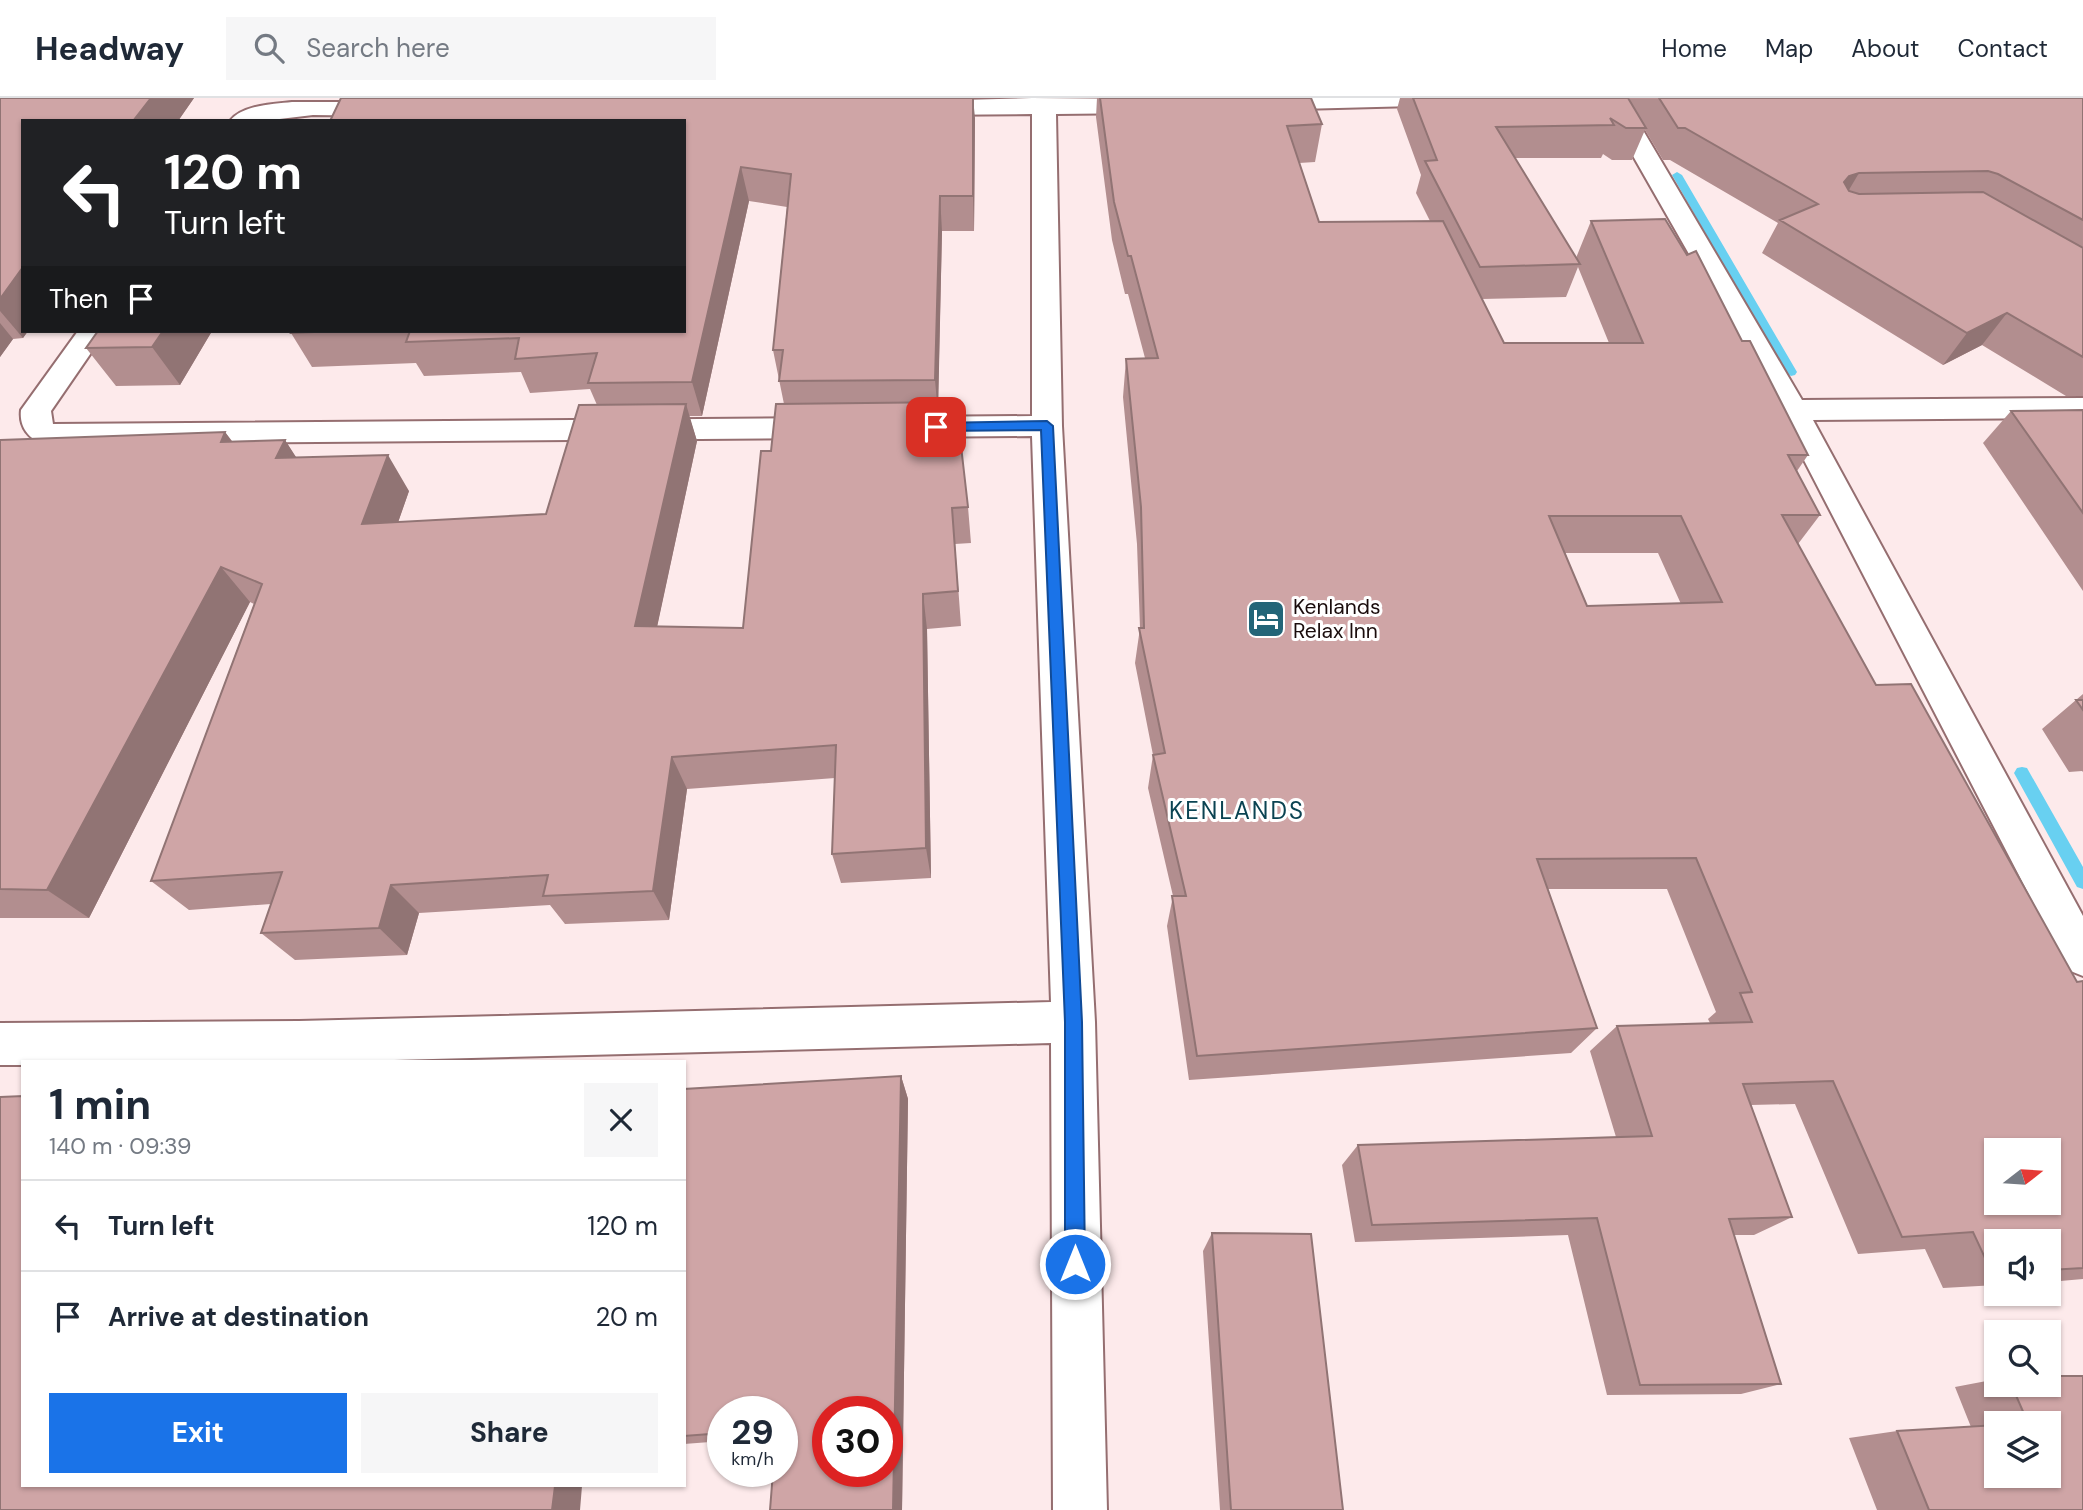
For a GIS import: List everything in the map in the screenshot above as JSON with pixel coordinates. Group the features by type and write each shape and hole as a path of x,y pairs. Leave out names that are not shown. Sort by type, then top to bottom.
{"street":[{"path":"1236,103 1454,98"},
{"path":"1612,98 1793,410 2083,957"},
{"path":"893,108 1044,103 1167,105"},
{"path":"1044,103 1047,426 1073,1022 1080,1510"},
{"path":"246,119 273,110 408,109"},
{"path":"91,333 36,410 34,419 37,427 45,434 1047,426"},
{"path":"1793,410 2083,408"},
{"path":"0,1044 299,1042 1073,1022"}],"building":[{"path":"0,98 151,98 135,119 21,119 21,270 0,299"},
{"path":"341,98 973,98 973,196 940,196 935,380 779,381 783,350 773,350 791,174 741,167 692,382 588,383 597,353 515,359 519,338 406,342 409,333 686,333 686,119 331,119"},
{"path":"1100,98 1311,98 1322,124 1287,126 1319,222 1443,221 1504,343 1643,343 1591,221 1665,219 1687,255 1696,251 1742,341 1750,341 1808,455 1788,455 1820,515 1782,515 1876,685 1911,684 2077,982 2083,981 2083,1268 2061,1269 2061,1229 1984,1229 1984,1256 1973,1232 1902,1237 1833,1081 1743,1084 1792,1217 1729,1219 1781,1384 1640,1385 1597,1218 1372,1225 1358,1145 1652,1136 1617,1026 1752,1022 1740,993 1752,992 1696,858 1537,859 1597,1028 1197,1056 1172,896 1186,896 1153,755 1165,753 1139,628 1144,628 1141,507 1126,359 1158,358 1131,256 1128,256 1114,202","holes":["1549,516 1681,516 1722,602 1587,606"]},
{"path":"1413,98 1628,98 1646,128 1626,128 1610,118 1614,125 1496,127 1580,264 1480,267 1425,161 1437,160"},
{"path":"1659,98 2083,98 2083,220 1988,171 1859,173 1849,176 1844,182 1849,191 1859,194 1983,192 2083,248 2083,357 2007,313 1967,333 1780,220 1818,204 1685,128 1678,128"},
{"path":"97,333 162,333 152,347 86,348"},
{"path":"956,402 968,507 952,508 958,591 923,594 926,848 832,854 836,745 672,757 653,891 543,896 548,875 391,885 379,928 261,933 282,872 151,881 262,584 221,567 47,890 0,889 0,440 225,432 221,442 285,440 276,458 388,455 362,524 546,514 579,405 686,404 635,626 743,628 761,451 771,451 776,404"},
{"path":"2083,410 2083,513 2011,411"},
{"path":"2076,700 2083,700 2083,710"},
{"path":"901,1076 895,1396 812,1396 812,1487 893,1487 893,1510 770,1510 772,1487 798,1487 798,1396 707,1396 707,1434 686,1436 686,1089"},
{"path":"21,1096 21,1487 555,1487 552,1510 0,1510 0,1097"},
{"path":"1212,1233 1311,1234 1343,1510 1231,1510"},
{"path":"2061,1376 2083,1376 2083,1510 1929,1510 1897,1431 1984,1426 1984,1488 2061,1488 2061,1411 2023,1411 2017,1397 2061,1397"}],"waterway":[{"path":"1677,175 1791,372"},
{"path":"2022,773 2083,882"}],"place":[{"name":"Kenlands Relax Inn","path":"1266,619"}],"district":[{"name":"KENLANDS","path":"1237,810"}],"route":[{"path":"936,427 1047,426 1073,1022 1075,1264"}]}
